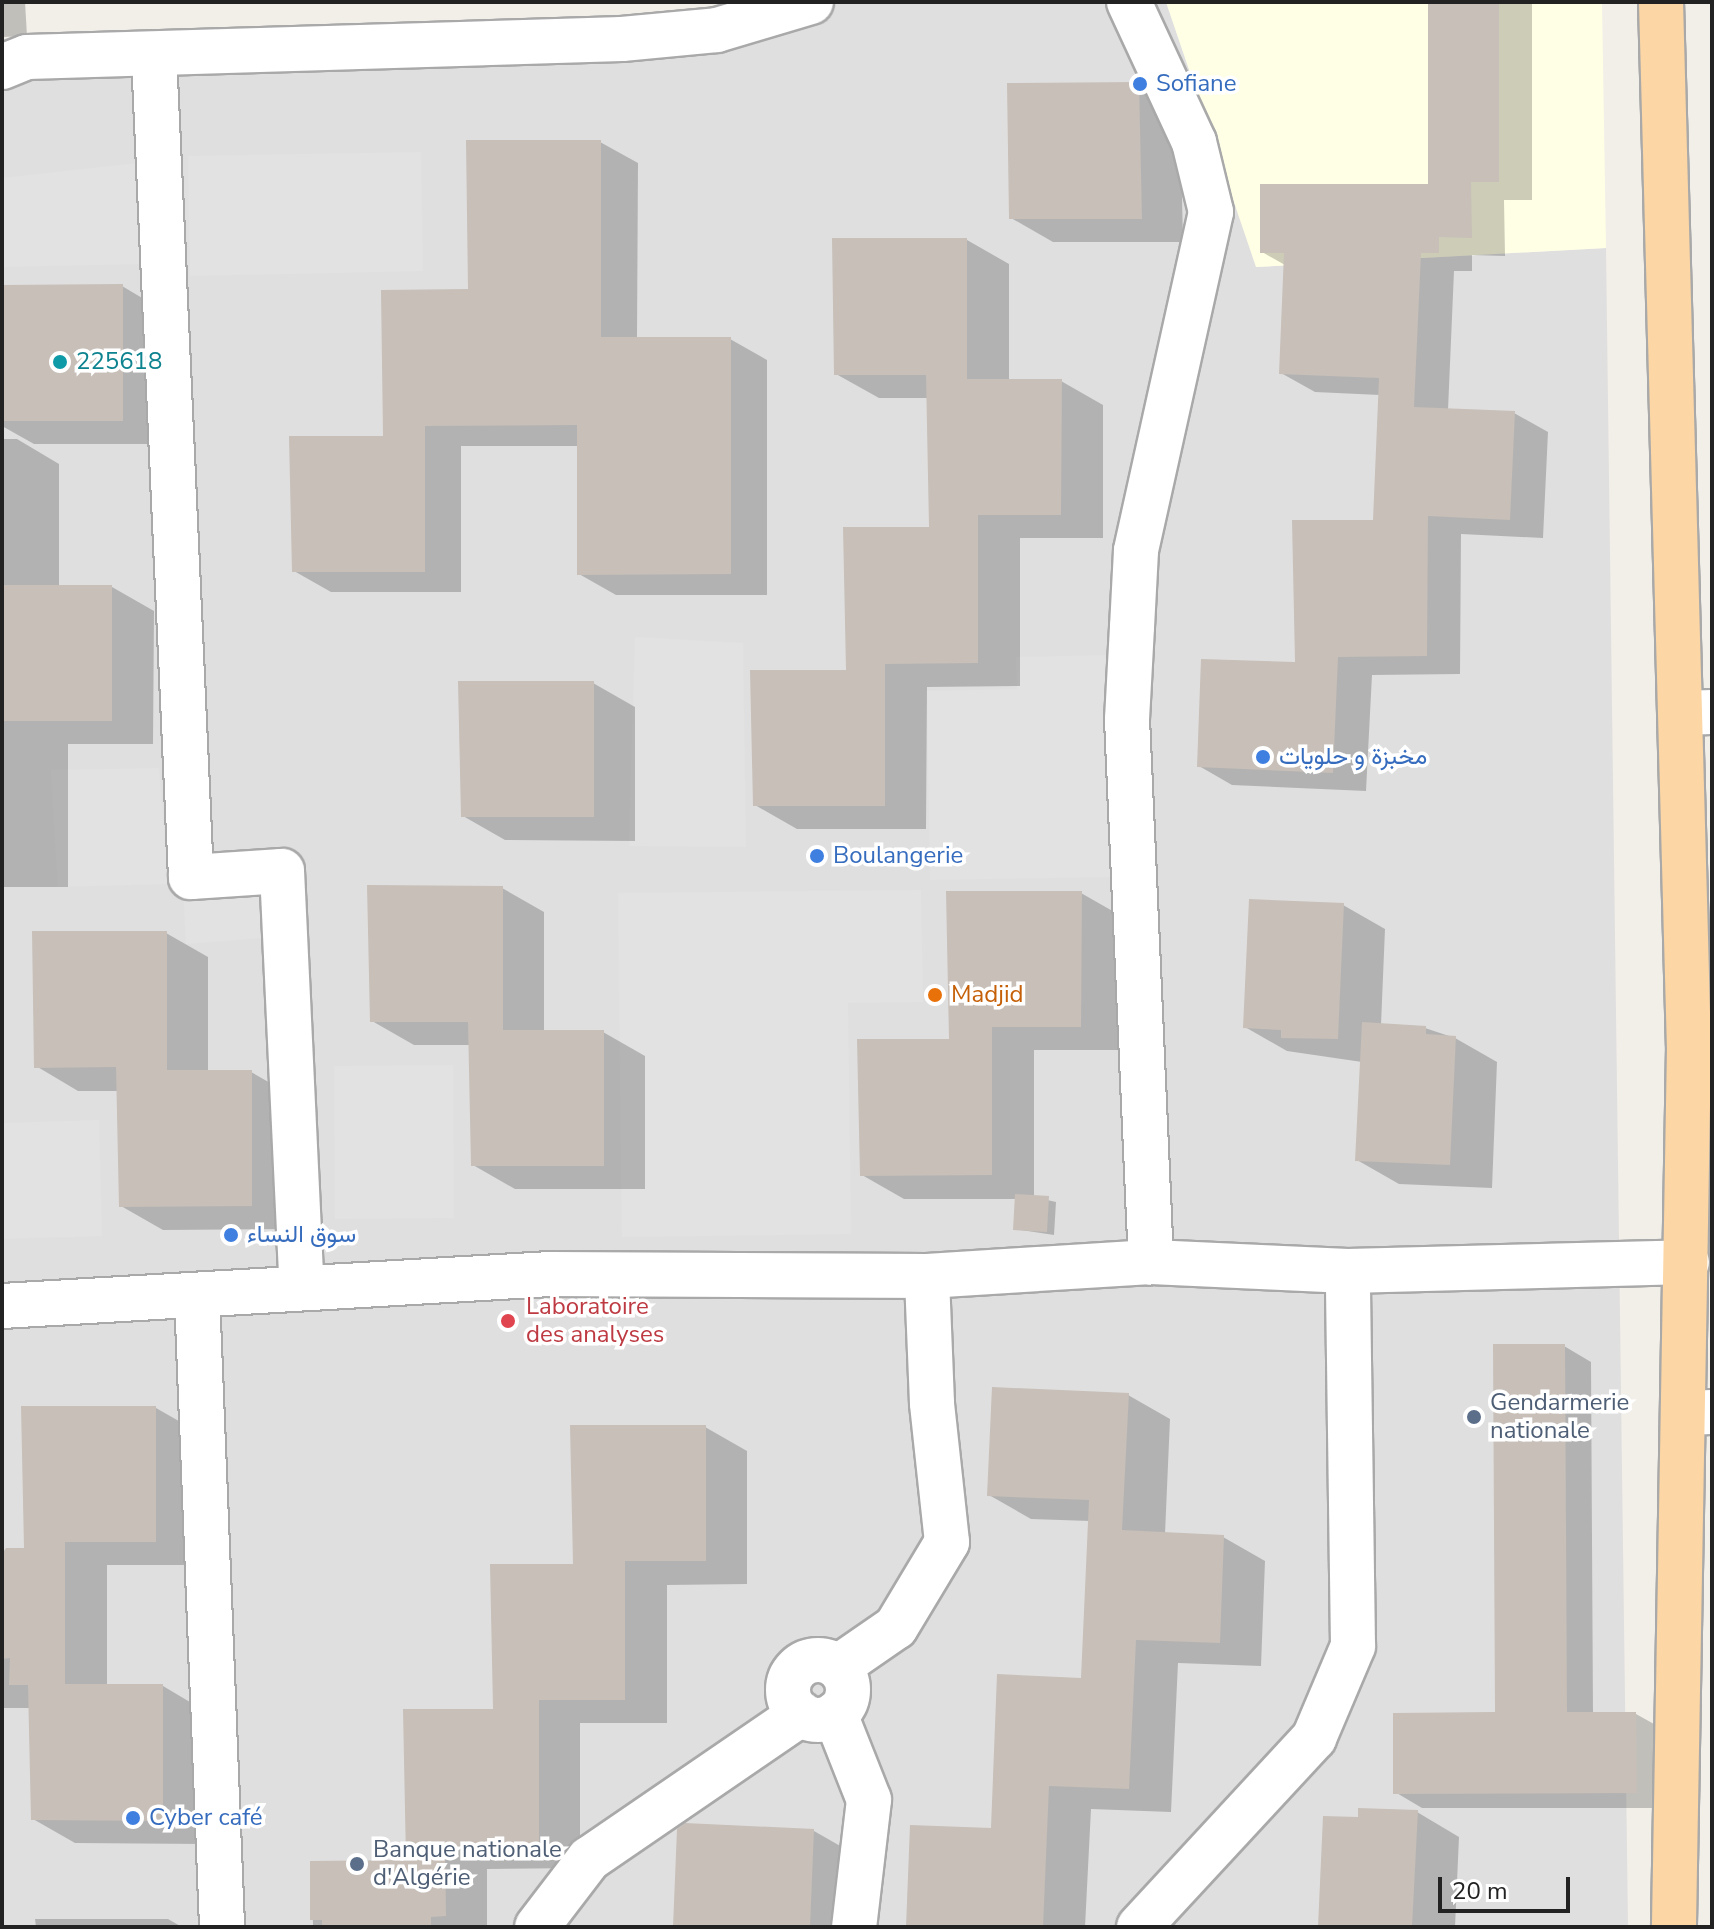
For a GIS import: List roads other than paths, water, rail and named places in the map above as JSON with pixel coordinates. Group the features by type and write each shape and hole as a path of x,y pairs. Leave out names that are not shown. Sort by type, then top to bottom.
{"main road":[{"path":"1661,2 1697,712 1700,1126 1687,1262 1698,1412 1674,1927"}],"street":[{"path":"2,67 27,57 154,56 622,39 717,30 811,2"},
{"path":"1129,2 1194,142 1211,212 1136,551 1134,582 1127,719 1151,1262"},
{"path":"154,56 191,877 282,871 302,1288"},
{"path":"2,1306 551,1274 927,1276 1151,1262 1348,1271 1687,1262"},
{"path":"1139,1927 1314,1738 1353,1646 1348,1271"},
{"path":"537,1927 589,1859 848,1694 838,1667 896,1627 947,1542 932,1403 927,1276"},
{"path":"197,1295 222,1927"},
{"path":"818,1714 869,1800 854,1927"}],"place":[{"name":"Sofiane","path":"1140,84"},
{"name":"225618","path":"60,362"},
{"name":"مخبزة و حلويات","path":"1263,757"},
{"name":"Boulangerie","path":"817,856"},
{"name":"Madjid","path":"935,995"},
{"name":"سوق النساء","path":"231,1235"},
{"name":"Laboratoire des analyses","path":"508,1321"},
{"name":"Gendarmerie nationale","path":"1474,1417"},
{"name":"Cyber café","path":"133,1818"},
{"name":"Banque nationale d'Algérie","path":"357,1864"}]}
